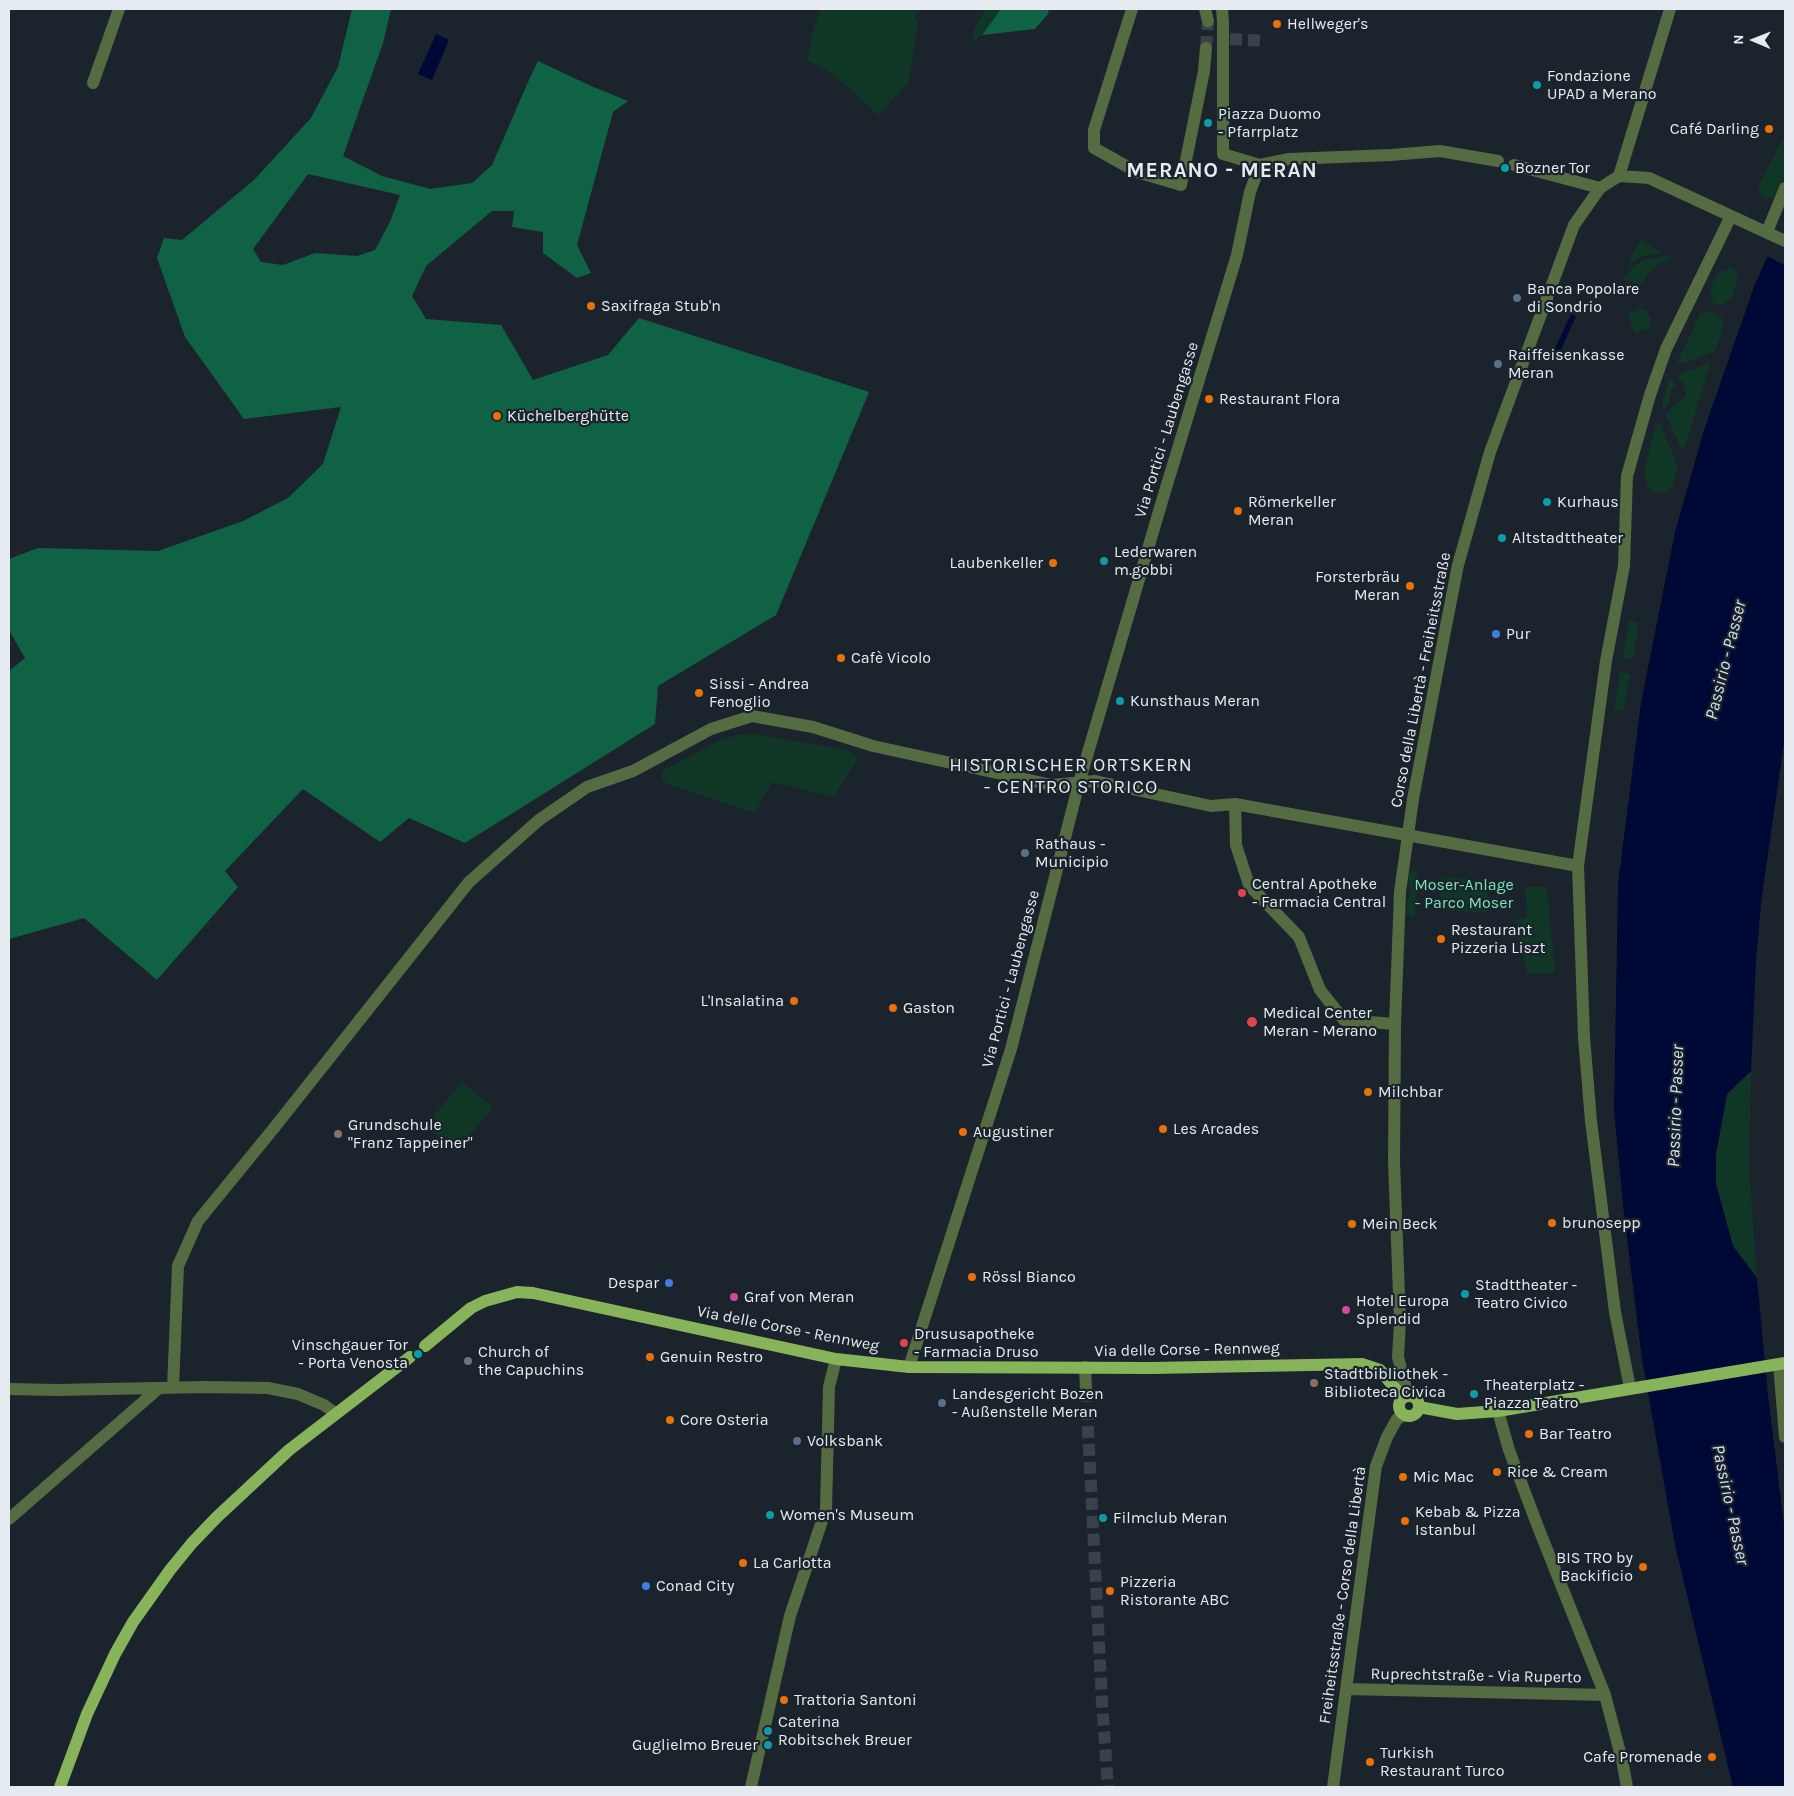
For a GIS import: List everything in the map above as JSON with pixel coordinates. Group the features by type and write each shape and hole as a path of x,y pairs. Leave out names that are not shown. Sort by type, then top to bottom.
{"main road":[{"name":"Via delle Corse - Rennweg","path":"425,1346 472,1308 485,1301 517,1292 533,1293 836,1358 909,1367 1152,1368 1362,1364 1380,1370 1405,1397"},
{"path":"60,1787 87,1714 115,1654 133,1622 170,1570 192,1543 254,1480 335,1413 410,1357"},
{"path":"1419,1407 1457,1414 1498,1412 1636,1387 1778,1365"},
{"path":"1405,1397 1417,1399 1419,1407 1414,1415 1404,1415 1399,1408 1405,1397"}],"street":[{"path":"93,83 119,9"},
{"path":"1132,9 1094,130 1094,148 1137,172 1181,185 1204,70 1206,48"},
{"path":"1222,9 1223,154 1260,165 1289,159 1440,151 1498,161"},
{"path":"1670,9 1619,176 1649,178 1776,237 1785,188"},
{"name":"Via Portici - Laubengasse","path":"909,1367 1011,1050 1080,782 1165,491 1237,255 1250,192 1260,165"},
{"path":"1514,165 1552,169 1600,188"},
{"name":"Corso della Libertà - Freiheitsstraße","path":"1405,1397 1398,1357 1400,1321 1394,1162 1395,1024 1400,892 1417,780 1453,588 1490,452 1574,226 1600,188 1619,176"},
{"path":"1636,1387 1615,1312 1591,1121 1584,1037 1578,866 1606,660 1624,566 1627,476 1666,349 1731,216"},
{"path":"174,1388 178,1266 198,1221 469,882 540,820 587,787 633,771 711,729 752,716 813,727 874,746 1052,785 1095,781 1211,806 1235,804 1578,866"},
{"path":"1235,804 1236,845 1249,885 1299,937 1320,990 1344,1020 1395,1024"},
{"path":"751,1787 790,1616 826,1509 829,1387 836,1358"},
{"path":"1778,1365 1785,1436"},
{"path":"1085,1367 1086,1390"},
{"path":"9,1519 159,1388"},
{"path":"9,1389 281,1389 312,1399 335,1413"},
{"path":"1498,1412 1509,1450 1564,1596 1604,1695 1622,1760 1627,1787"},
{"name":"Freiheitsstraße - Corso della Libertà","path":"1333,1787 1376,1466 1387,1437 1397,1419 1404,1415"},
{"name":"Ruprechtstraße - Via Ruperto","path":"1346,1689 1604,1695"}],"green space":[{"path":"352,9 391,9 383,43 343,156 382,176 430,189 472,183 492,165 538,61 628,101 613,112 577,245 591,273 577,278 543,253 543,232 512,227 514,211 492,211 426,266 412,296 426,319 501,325 533,380 608,355 639,318 869,392 776,615 658,686 655,724 465,843 409,818 380,842 303,789 225,871 238,887 157,980 84,918 9,939 9,671 25,658 9,630 9,559 38,548 158,551 243,521 288,498 323,464 341,407 244,419 185,337 157,258 164,238 182,240 254,180 311,118 338,67","holes":["308,174 400,195 390,222 375,250 357,256 315,253 283,265 261,262 253,249"]},
{"path":"821,9 922,9 915,17 918,22 909,82 878,115 836,77 807,61 812,33"},
{"path":"986,9 1001,9 982,35 972,40 976,25"},
{"path":"1001,9 1049,9 1048,14 1035,29 982,35"},
{"path":"1785,134 1785,176 1773,198 1765,199 1759,193 1759,185"},
{"path":"1640,240 1662,252 1643,256 1627,265"},
{"path":"1667,256 1673,257 1657,265 1647,275 1642,285 1622,279 1634,266 1644,260"},
{"path":"1730,268 1734,269 1737,275 1737,282 1732,297 1723,304 1715,305 1710,297 1712,284 1720,272"},
{"path":"1641,309 1647,310 1651,326 1643,331 1634,332 1628,317 1630,313"},
{"path":"1707,312 1715,313 1724,320 1721,336 1714,352 1681,364 1677,363 1700,314"},
{"path":"1707,364 1710,365 1709,369 1685,446 1681,448 1666,416 1674,405 1684,398 1686,393 1683,383 1676,375"},
{"path":"1671,377 1676,386 1670,391 1670,401 1663,411 1663,402"},
{"path":"1659,422 1678,466 1673,486 1668,492 1661,493 1651,491 1645,476 1645,468 1655,426"},
{"path":"1629,621 1639,622 1633,660 1623,658"},
{"path":"1620,672 1630,674 1624,711 1614,710"},
{"path":"754,734 848,750 858,759 834,797 772,782 755,813 668,784 662,780 662,773 666,769 716,742 737,735"},
{"path":"1416,870 1418,873 1415,915 1412,917 1406,914 1411,890 1408,880 1409,873"},
{"name":"Moser-Anlage - Parco Moser","path":"1442,877 1489,880 1487,913 1439,909"},
{"path":"1525,887 1547,887 1555,973 1527,973 1516,925 1516,920 1527,917"},
{"path":"1751,1071 1749,1168 1757,1278 1733,1246 1716,1184 1716,1154 1727,1094"},
{"path":"462,1082 493,1107 456,1152 425,1126"}],"water":[{"path":"436,34 449,40 432,80 418,74"},
{"name":"Passirio - Passer","path":"1785,217 1785,736 1762,895 1756,960 1751,1071 1727,1094 1716,1154 1716,1184 1733,1246 1757,1278 1768,1395 1785,1533 1785,1787 1733,1787 1675,1545 1642,1359 1624,1214 1614,1111 1618,884 1641,703 1675,532 1704,430 1755,284"},
{"path":"1571,314 1576,316 1556,361 1553,353"}],"pier":[{"path":"1783,216 1785,217 1785,265 1767,256"}],"tunnel":[{"path":"1206,48 1208,21"},
{"path":"1230,39 1263,41"},
{"path":"1086,1390 1108,1787"}],"place":[{"name":"Hellweger's","path":"1277,24"},
{"name":"Fondazione UPAD a Merano","path":"1537,85"},
{"name":"Piazza Duomo - Pfarrplatz","path":"1208,123"},
{"name":"Café Darling","path":"1769,129"},
{"name":"Bozner Tor","path":"1505,168"},
{"name":"Banca Popolare di Sondrio","path":"1517,298"},
{"name":"Saxifraga Stub'n","path":"591,306"},
{"name":"Raiffeisenkasse Meran","path":"1498,364"},
{"name":"Restaurant Flora","path":"1209,399"},
{"name":"Küchelberghütte","path":"497,416"},
{"name":"Kurhaus","path":"1547,502"},
{"name":"Römerkeller Meran","path":"1238,511"},
{"name":"Altstadttheater","path":"1502,538"},
{"name":"Lederwaren m.gobbi","path":"1104,561"},
{"name":"Laubenkeller","path":"1053,563"},
{"name":"Forsterbräu Meran","path":"1410,586"},
{"name":"Pur","path":"1496,634"},
{"name":"Cafè Vicolo","path":"841,658"},
{"name":"Sissi - Andrea Fenoglio","path":"699,693"},
{"name":"Kunsthaus Meran","path":"1120,701"},
{"name":"Rathaus - Municipio","path":"1025,853"},
{"name":"Central Apotheke - Farmacia Central","path":"1242,893"},
{"name":"Restaurant Pizzeria Liszt","path":"1441,939"},
{"name":"L'Insalatina","path":"794,1001"},
{"name":"Gaston","path":"893,1008"},
{"name":"Medical Center Meran - Merano","path":"1252,1022"},
{"name":"Milchbar","path":"1368,1092"},
{"name":"Les Arcades","path":"1163,1129"},
{"name":"Augustiner","path":"963,1132"},
{"name":"Grundschule \"Franz Tappeiner\"","path":"338,1134"},
{"name":"brunosepp","path":"1552,1223"},
{"name":"Mein Beck","path":"1352,1224"},
{"name":"Rössl Bianco","path":"972,1277"},
{"name":"Despar","path":"669,1283"},
{"name":"Stadttheater - Teatro Civico","path":"1465,1294"},
{"name":"Graf von Meran","path":"734,1297"},
{"name":"Hotel Europa Splendid","path":"1346,1310"},
{"name":"Drususapotheke - Farmacia Druso","path":"904,1343"},
{"name":"Vinschgauer Tor - Porta Venosta","path":"418,1354"},
{"name":"Genuin Restro","path":"650,1357"},
{"name":"Church of the Capuchins","path":"468,1361"},
{"name":"Stadtbibliothek - Biblioteca Civica","path":"1314,1383"},
{"name":"Theaterplatz - Piazza Teatro","path":"1474,1394"},
{"name":"Landesgericht Bozen - Außenstelle Meran","path":"942,1403"},
{"name":"Core Osteria","path":"670,1420"},
{"name":"Bar Teatro","path":"1529,1434"},
{"name":"Volksbank","path":"797,1441"},
{"name":"Rice & Cream","path":"1497,1472"},
{"name":"Mic Mac","path":"1403,1477"},
{"name":"Women's Museum","path":"770,1515"},
{"name":"Filmclub Meran","path":"1103,1518"},
{"name":"Kebab & Pizza Istanbul","path":"1405,1521"},
{"name":"La Carlotta","path":"743,1563"},
{"name":"BIS TRO by Backificio","path":"1643,1567"},
{"name":"Conad City","path":"646,1586"},
{"name":"Pizzeria Ristorante ABC","path":"1110,1591"},
{"name":"Trattoria Santoni","path":"784,1700"},
{"name":"Caterina Robitschek Breuer","path":"768,1731"},
{"name":"Guglielmo Breuer","path":"768,1745"},
{"name":"Cafe Promenade","path":"1712,1757"},
{"name":"Turkish Restaurant Turco","path":"1370,1762"}],"district":[{"name":"MERANO - MERAN","path":"1222,171"},
{"name":"HISTORISCHER ORTSKERN - CENTRO STORICO","path":"1071,777"}]}
